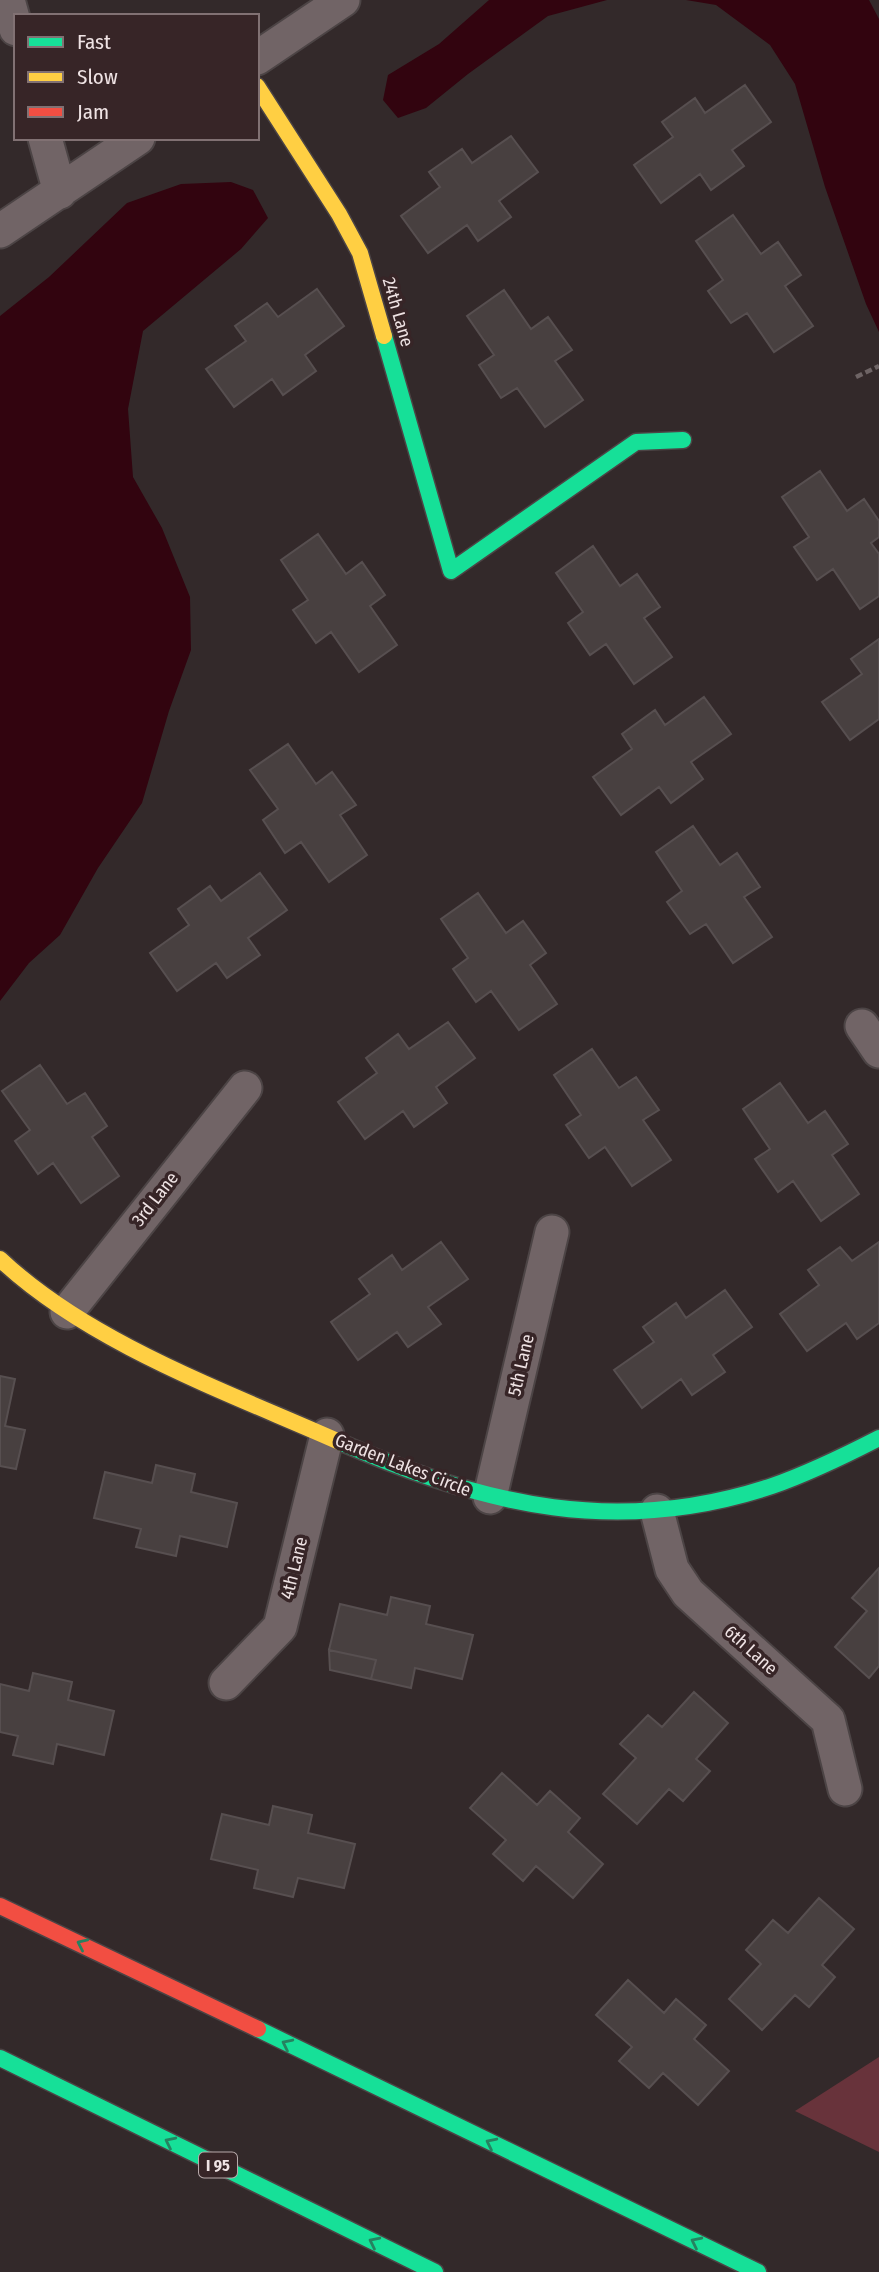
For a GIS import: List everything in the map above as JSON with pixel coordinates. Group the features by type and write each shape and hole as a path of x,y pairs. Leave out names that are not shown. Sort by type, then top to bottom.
{"main road":[{"name":"24th Lane","path":"259,89 360,253 451,571 636,442 683,440"},
{"name":"Garden Lakes Circle","path":"0,1259 67,1312 134,1351 430,1479 490,1497 548,1508 621,1512 657,1511 709,1504 780,1485 847,1456 879,1438"},
{"path":"0,1906 96,1950 758,2272"},
{"name":"I 95","path":"0,2058 435,2272"}],"street":[{"path":"8,0 14,22"},
{"path":"259,57 343,0"},
{"path":"46,140 60,192"},
{"path":"0,231 135,140"},
{"name":"3rd Lane","path":"67,1312 245,1088"},
{"name":"5th Lane","path":"490,1497 552,1232"},
{"name":"4th Lane","path":"226,1683 280,1627 327,1435"},
{"name":"6th Lane","path":"657,1511 672,1569 688,1593 828,1720 845,1789"}],"path":[{"path":"856,377 879,366"}],"shaded area":[{"path":"489,0 607,0 548,16 426,108 398,118 383,100 388,75 439,44"},
{"path":"686,0 869,0 879,19 879,332 866,304 825,187 795,84 770,45 716,5"},
{"path":"231,182 253,190 268,218 241,249 143,331 128,409 133,477 162,528 190,597 191,650 169,711 142,803 98,868 60,935 29,963 0,1001 0,316 49,277 127,203 181,184"},
{"path":"879,2057 879,2152 795,2111"}],"building":[{"path":"745,85 771,122 732,150 744,166 711,190 700,174 661,203 634,165 673,137 662,122 695,98 705,113"},
{"path":"511,136 538,172 499,201 511,217 478,241 467,225 428,253 401,216 440,187 429,172 462,149 472,163"},
{"path":"733,215 761,254 778,242 801,275 785,286 813,326 774,352 747,313 731,323 708,291 723,280 696,241"},
{"path":"317,289 344,326 305,355 316,371 283,395 272,379 234,407 206,369 246,341 235,326 267,303 278,317"},
{"path":"504,290 531,329 548,317 572,350 555,361 583,400 545,427 517,388 501,398 479,365 494,355 467,316"},
{"path":"820,471 847,511 864,499 879,521 879,537 871,543 879,554 879,596 860,609 833,569 817,580 794,547 809,537 782,497"},
{"path":"318,534 346,574 362,562 385,595 370,606 397,645 359,672 331,632 316,643 293,610 308,600 281,560"},
{"path":"593,546 620,586 637,574 660,607 644,618 672,657 634,684 606,644 590,655 568,623 583,612 556,573"},
{"path":"879,639 879,719 850,740 822,702 862,674 851,659"},
{"path":"704,697 731,734 691,762 703,779 671,803 659,787 621,815 593,777 632,749 622,734 655,710 665,725"},
{"path":"288,744 316,784 332,772 356,805 340,815 367,855 329,882 301,842 285,853 263,820 278,809 250,770"},
{"path":"693,826 720,865 737,853 760,887 744,897 772,937 733,963 706,924 690,934 667,902 682,891 656,852"},
{"path":"260,873 287,910 248,938 260,955 227,978 216,963 177,991 150,953 189,925 178,909 210,886 221,901"},
{"path":"478,893 506,933 523,921 546,953 530,965 557,1004 519,1030 491,991 476,1002 453,969 468,958 441,919"},
{"path":"448,1022 475,1058 436,1087 447,1103 414,1127 403,1111 365,1139 338,1102 377,1073 366,1058 398,1034 409,1049"},
{"path":"592,1049 619,1088 636,1077 659,1110 643,1120 671,1160 632,1186 605,1147 589,1158 566,1125 581,1115 554,1075"},
{"path":"40,1065 67,1104 85,1093 107,1126 92,1137 119,1176 81,1203 53,1163 38,1174 15,1141 30,1130 2,1091"},
{"path":"780,1083 808,1123 825,1111 848,1144 832,1155 859,1194 821,1221 793,1181 778,1192 755,1159 770,1149 743,1109"},
{"path":"441,1242 468,1279 428,1307 441,1324 408,1347 397,1332 358,1360 331,1322 370,1294 359,1279 392,1255 402,1270"},
{"path":"879,1242 879,1323 857,1339 846,1323 807,1351 780,1314 819,1285 808,1270 840,1247 852,1261"},
{"path":"725,1290 752,1327 713,1355 725,1372 692,1395 681,1379 642,1408 614,1370 654,1342 643,1327 676,1303 686,1318"},
{"path":"0,1376 15,1379 5,1426 25,1430 16,1469 0,1466"},
{"path":"156,1465 195,1474 191,1492 237,1503 227,1547 180,1536 176,1556 136,1547 141,1529 94,1518 105,1472 152,1483"},
{"path":"879,1568 879,1666 869,1678 835,1647 867,1611 852,1598"},
{"path":"391,1597 430,1606 426,1624 473,1635 462,1679 415,1668 411,1688 371,1679 376,1660 329,1650 340,1604 387,1615"},
{"path":"329,1650 376,1660 371,1679 330,1670"},
{"path":"33,1673 72,1682 68,1700 114,1711 104,1755 57,1744 53,1764 13,1755 18,1736 0,1732 0,1684 29,1691"},
{"path":"694,1692 728,1723 696,1759 710,1771 683,1801 669,1789 637,1824 603,1794 636,1758 620,1744 648,1715 662,1727"},
{"path":"502,1773 537,1805 550,1791 580,1818 568,1832 603,1864 573,1898 536,1866 523,1881 493,1854 506,1840 470,1808"},
{"path":"273,1806 312,1815 308,1833 355,1844 344,1888 298,1878 293,1897 254,1888 258,1870 211,1859 222,1814 269,1825"},
{"path":"819,1898 854,1929 822,1965 835,1977 809,2007 795,1995 762,2030 729,1999 761,1964 746,1950 773,1920 788,1933"},
{"path":"628,1980 664,2013 676,1999 706,2025 694,2039 729,2071 698,2105 663,2073 649,2088 619,2061 632,2047 596,2015"}],"traffic: fast":[{"path":"384,336 451,571 636,442 683,440"},
{"path":"342,1443 395,1465 501,1498 553,1507 606,1511 660,1510 715,1501 772,1486 879,1438"},
{"path":"258,2029 758,2272"},
{"path":"0,2058 435,2272"}],"traffic: slow":[{"path":"259,89 339,214 360,253 384,336"},
{"path":"0,1259 76,1317 118,1341 208,1385 342,1443"}],"traffic: jam":[{"path":"0,1906 258,2029"}]}
